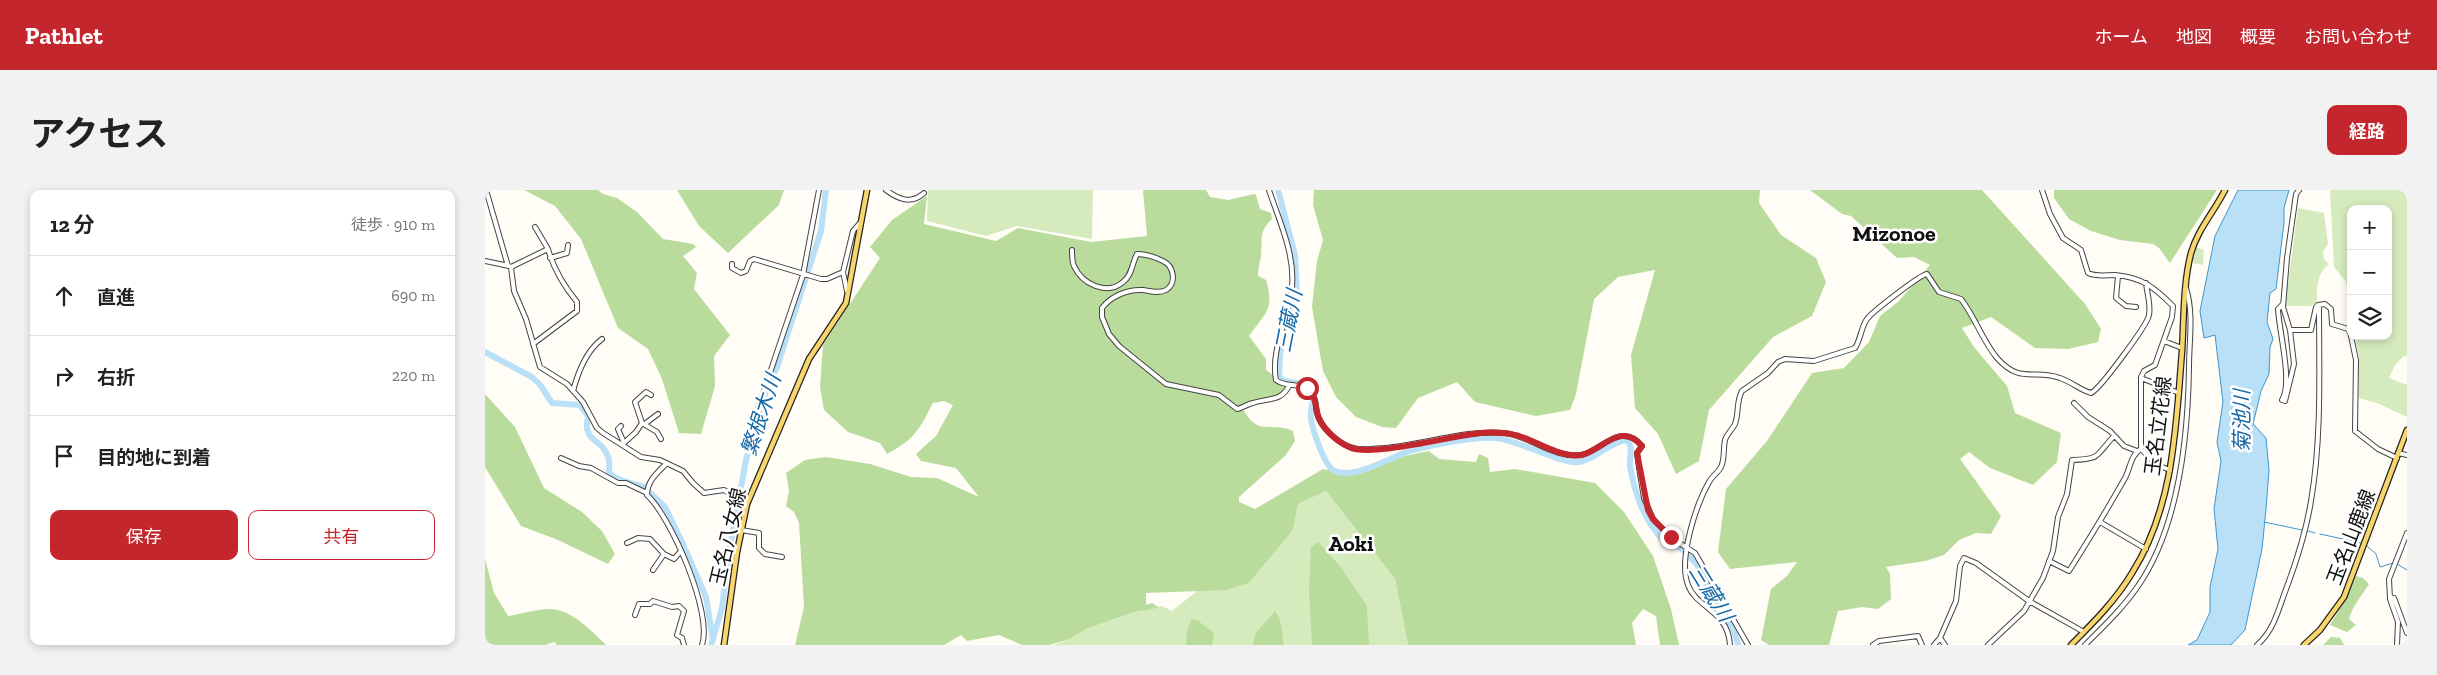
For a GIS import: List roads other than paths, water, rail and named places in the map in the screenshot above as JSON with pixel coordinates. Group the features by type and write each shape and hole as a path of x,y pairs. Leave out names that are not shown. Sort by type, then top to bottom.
{"main road":[{"name":"玉名八女線","path":"724,645 741,530 747,504 809,359 842,311 849,296 867,190"},
{"name":"玉名立花線","path":"2071,645 2116,596 2133,573 2145,549 2161,508 2170,470 2179,393 2188,268 2194,244 2225,190"},
{"name":"玉名山鹿線","path":"2304,645 2321,630 2344,597 2407,430"}],"street":[{"path":"486,190 509,266 514,291 540,367 560,379 573,391 587,407 597,428 623,443 641,457 683,470 693,483 706,494 724,490 747,504"},
{"path":"748,438 803,275 819,190"},
{"path":"885,190 900,200 910,200 924,193"},
{"path":"1269,190 1288,247 1293,274 1290,300 1280,332 1275,380 1289,386 1302,387 1311,392 1316,400 1317,413 1328,432 1355,449 1401,446 1481,433 1504,433 1521,437 1560,452 1582,455 1605,441 1618,437 1631,438 1642,446 1637,453 1639,468 1644,498 1653,519 1702,564 1748,645"},
{"path":"2042,190 2057,230 2063,238 2081,250 2088,273 2099,276 2118,276 2146,283 2153,286 2173,306 2173,317 2155,365 2143,371 2141,378 2139,450 2100,522 2069,571 2049,561"},
{"path":"2283,304 2278,309 2285,360 2286,383 2285,395 2282,400 2285,401 2294,364 2290,330 2283,304 2287,258 2297,191"},
{"path":"849,296 843,272 853,231 862,221"},
{"path":"533,344 562,323 578,308 577,302 563,286 550,258 548,249 535,227"},
{"path":"550,258 567,253 568,245"},
{"path":"485,261 509,266 548,249"},
{"path":"1072,250 1073,266 1078,274 1092,285 1103,288 1112,288 1127,279 1137,254 1156,258 1167,263 1172,269 1171,285 1167,289 1161,292 1132,290 1117,296 1102,308 1102,317 1109,334 1119,346 1166,384 1219,395 1237,409 1276,398 1286,392 1289,386"},
{"path":"732,264 732,268 741,273 746,271 750,261 754,259 811,277 827,279 843,272"},
{"path":"1730,645 1730,636 1718,616 1690,590 1686,576 1686,558 1694,514 1710,480 1721,466 1725,439 1735,425 1742,391 1768,373 1778,362 1785,359 1814,361 1855,348 1867,320 1923,274 1930,277 1939,292 1961,299 1991,349 2012,371 2024,376 2049,375 2091,393 2106,381 2121,356 2146,324 2149,315 2146,283"},
{"path":"2118,276 2115,298 2126,306 2136,307"},
{"path":"2085,645 2126,602 2139,585 2154,557 2171,510 2185,441 2188,402 2191,307 2186,288"},
{"path":"2290,330 2311,330 2319,304"},
{"path":"2319,304 2325,304 2331,309 2332,325 2347,329"},
{"path":"2257,645 2267,636 2285,593 2307,523 2311,502 2315,478 2319,381 2319,304"},
{"path":"573,391 581,366 596,344 602,339"},
{"path":"2352,340 2356,360 2355,431 2357,436 2378,449 2398,455 2407,455"},
{"path":"2164,341 2182,348"},
{"path":"2141,378 2179,393"},
{"path":"651,395 645,392 635,402 644,423 657,432 661,440"},
{"path":"2074,403 2124,446 2139,450 2157,465 2170,470"},
{"path":"623,443 644,423 658,414"},
{"path":"621,426 617,429 623,443"},
{"path":"1988,645 2024,611 2039,587 2056,538 2058,517 2069,485 2072,460 2092,460 2098,457 2114,436"},
{"path":"561,458 579,466 591,468 618,483 626,483 647,493 656,504 680,552 701,606 705,637 702,645"},
{"path":"647,493 652,478 666,464"},
{"path":"2100,522 2145,549"},
{"path":"741,530 759,533 759,548 765,554 782,557"},
{"path":"2397,645 2397,622 2389,597 2389,580 2407,533"},
{"path":"627,543 639,538 650,539 664,554 674,559 680,552"},
{"path":"653,570 664,554"},
{"path":"1934,645 1941,638 1957,601 1960,566 1964,558 1984,568 2029,601 2084,632"},
{"path":"2389,597 2394,598 2407,633"},
{"path":"635,615 639,604 651,604 653,601 672,607 679,606 684,611 677,635 681,638 684,645"},
{"path":"1873,645 1879,641 1918,636 1922,645"},
{"path":"1941,638 1945,645"}],"water":[{"name":"菊池川","path":"2238,190 2289,190 2284,208 2276,289 2270,293 2267,322 2273,339 2270,347 2269,374 2261,391 2253,424 2266,438 2269,470 2262,549 2245,630 2231,645 2188,645 2197,640 2210,612 2210,587 2218,549 2214,509 2221,461 2217,442 2223,402 2215,335 2204,338 2200,311 2215,236"}],"waterway":[{"name":"繁根木川","path":"711,645 722,608 728,557 746,460 766,391 777,367 821,231 826,190"},
{"name":"三蔵川","path":"1278,190 1295,255 1297,294 1286,320 1280,355 1279,377 1283,380 1305,384 1314,388 1311,414 1312,423 1322,454 1333,470 1341,473 1351,473 1413,450 1477,438 1505,440 1572,462 1592,458 1614,444 1627,440 1631,452 1630,466 1641,507 1651,525 1665,542 1676,545 1691,558 1699,569 1710,596 1731,626 1738,645"},
{"path":"485,352 532,377 541,386 552,403 580,405 588,416 587,425 590,436 601,446 608,457 609,473 621,480 644,487"},
{"path":"648,491 665,507 684,546"},
{"path":"2264,522 2302,530"},
{"path":"2308,531 2315,533"},
{"path":"2320,534 2361,543"},
{"path":"2367,546 2376,554 2380,567 2393,563"},
{"path":"686,551 706,597 713,640"},
{"path":"2397,564 2407,570"}],"district":[{"name":"Mizonoe","path":"1894,233"},
{"name":"Aoki","path":"1351,543"}]}
